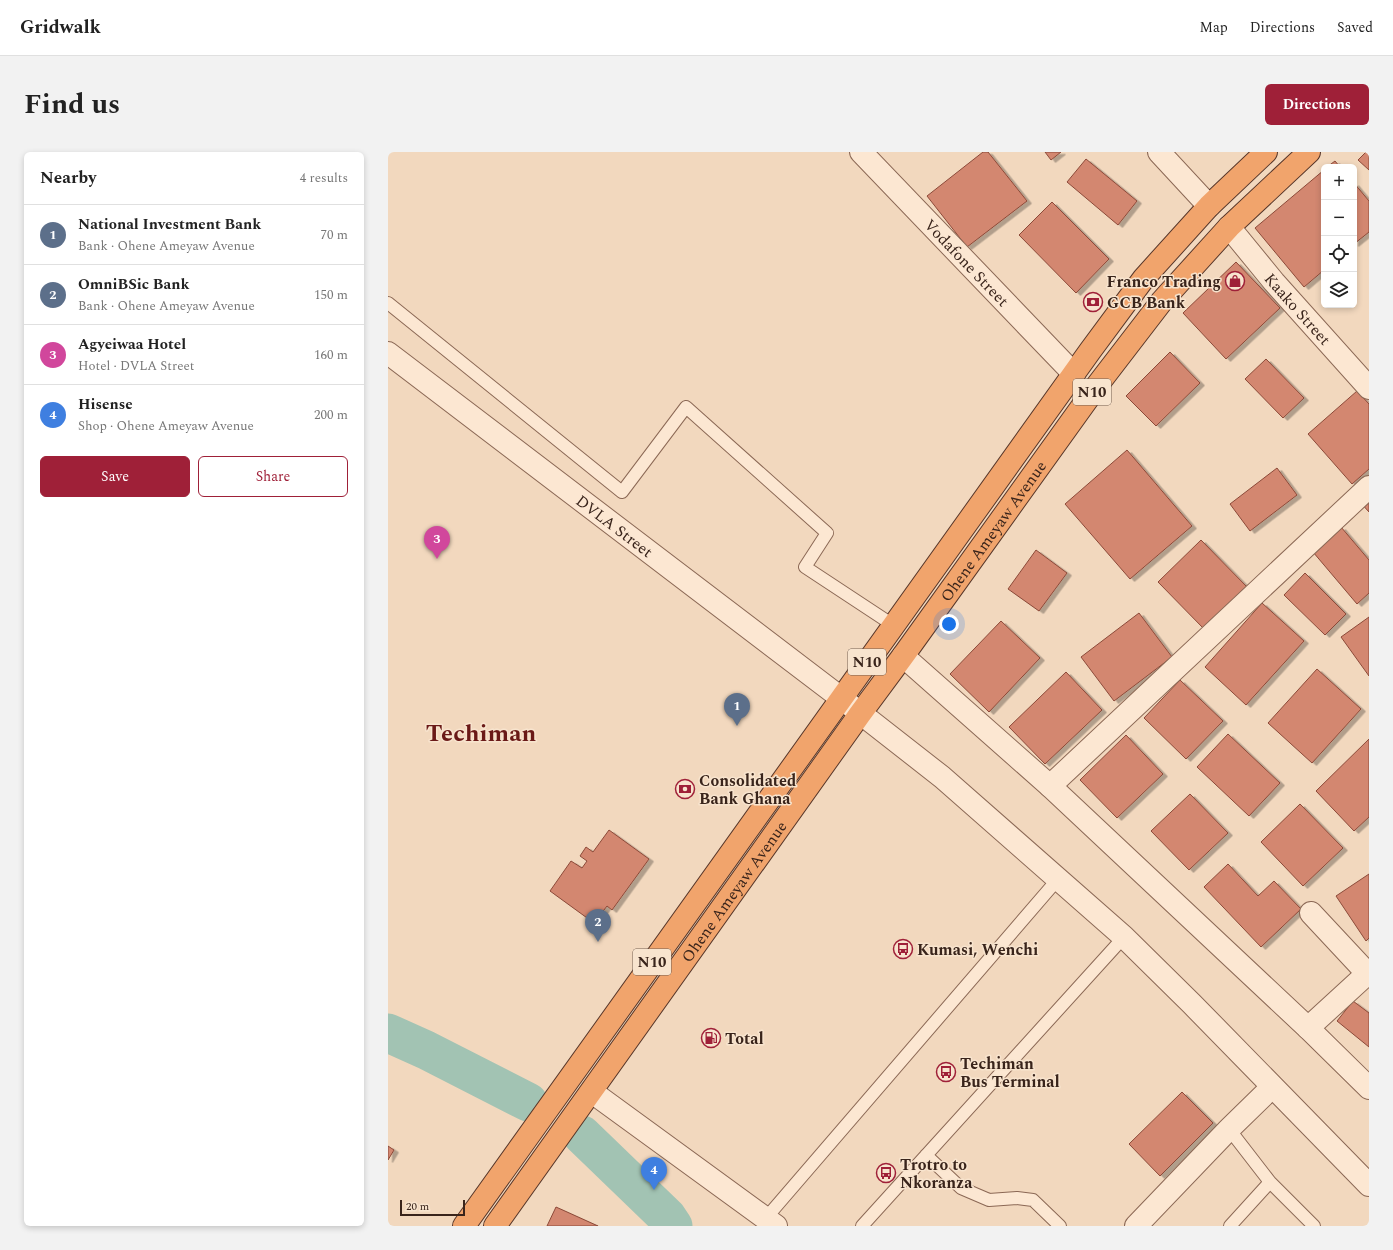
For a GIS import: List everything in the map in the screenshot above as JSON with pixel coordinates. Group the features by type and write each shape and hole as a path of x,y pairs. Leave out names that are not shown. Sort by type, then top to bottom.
{"highway":[{"name":"Ohene Ameyaw Avenue","path":"464,1226 893,625 1144,278 1209,206 1266,152"},
{"name":"Ohene Ameyaw Avenue","path":"495,1226 1099,382 1162,301 1229,227 1309,152"},
{"path":"681,921 701,938"},
{"path":"617,1013 636,1029"},
{"path":"520,1149 540,1165"}],"street":[{"name":"Vodafone Street","path":"861,152 1074,374"},
{"path":"1159,152 1209,206"},
{"name":"Kaako Street","path":"1229,227 1274,282 1369,388"},
{"name":"DVLA Street","path":"388,353 841,698 942,777 1124,937 1192,1004 1369,1185"},
{"path":"1050,786 1369,487"},
{"path":"904,656 1050,786 1308,1028 1369,1088"},
{"path":"1308,1028 1368,972 1311,913"},
{"path":"1136,1226 1229,1129 1272,1087"},
{"path":"592,1092 771,1222"}],"lane":[{"path":"388,303 622,492 686,407 827,533 805,567 893,625"},
{"path":"771,1222 1058,879"},
{"path":"862,1226 1124,937"},
{"path":"1229,1129 1270,1182 1314,1226"},
{"path":"926,1155 961,1188 989,1200 1017,1198 1033,1200 1060,1226"},
{"path":"1230,1226 1270,1182"}],"building":[{"path":"983,152 988,152 1027,201 967,247 927,196"},
{"path":"1045,152 1061,152 1051,160"},
{"path":"1366,152 1369,152 1369,170 1358,160"},
{"path":"1086,159 1137,201 1118,225 1067,182"},
{"path":"1321,173 1321,273 1304,287 1255,228"},
{"path":"1357,187 1369,201 1369,232 1357,242"},
{"path":"1052,202 1109,259 1076,293 1019,235"},
{"path":"1236,262 1280,308 1226,359 1183,313"},
{"path":"1170,352 1200,383 1156,426 1126,396"},
{"path":"1266,359 1304,398 1283,418 1245,379"},
{"path":"1357,391 1369,404 1369,469 1352,484 1308,434"},
{"path":"1127,450 1192,526 1130,579 1065,504"},
{"path":"1277,468 1297,495 1250,531 1230,504"},
{"path":"1369,493 1369,512 1360,502"},
{"path":"1341,527 1369,560 1369,593 1357,604 1313,552"},
{"path":"1201,540 1247,587 1204,629 1158,582"},
{"path":"1036,550 1067,573 1039,611 1008,589"},
{"path":"1305,573 1346,614 1325,635 1284,595"},
{"path":"1262,603 1304,641 1246,705 1205,667"},
{"path":"1139,613 1172,657 1114,701 1081,657"},
{"path":"1369,617 1369,676 1341,637"},
{"path":"1001,621 1040,658 989,712 950,674"},
{"path":"1317,669 1361,709 1312,763 1268,723"},
{"path":"1066,672 1102,710 1045,764 1009,727"},
{"path":"1180,680 1223,721 1186,759 1144,718"},
{"path":"1228,734 1280,783 1249,816 1197,767"},
{"path":"1126,735 1163,774 1117,818 1080,780"},
{"path":"1369,739 1369,817 1354,831 1316,791"},
{"path":"1190,794 1228,833 1189,870 1151,831"},
{"path":"1300,804 1343,848 1303,886 1261,842"},
{"path":"609,830 649,859 612,910 607,906 594,923 550,891 571,861 582,868 587,861 580,856 586,847 593,852"},
{"path":"1228,864 1258,896 1274,881 1301,909 1261,947 1204,887"},
{"path":"1369,874 1369,938 1366,941 1336,896"},
{"path":"1353,1001 1369,1013 1369,1047 1337,1021"},
{"path":"1182,1092 1213,1123 1160,1176 1129,1144"},
{"path":"388,1146 394,1150 388,1160"},
{"path":"556,1207 598,1226 547,1226"}],"waterway":[{"path":"388,1033 426,1050 528,1102"},
{"path":"582,1135 667,1217 673,1226"}],"place":[{"name":"Franco Trading","path":"1235,281"},
{"name":"GCB Bank","path":"1093,302"},
{"name":"Agyeiwaa Hotel","path":"437,559"},
{"name":"National Investment Bank","path":"737,726"},
{"name":"Consolidated Bank Ghana","path":"685,789"},
{"name":"OmniBSic Bank","path":"598,942"},
{"name":"Kumasi, Wenchi","path":"903,949"},
{"name":"Total","path":"711,1038"},
{"name":"Techiman Bus Terminal","path":"946,1072"},
{"name":"Trotro to Nkoranza","path":"886,1173"},
{"name":"Hisense","path":"654,1190"}],"district":[{"name":"Techiman","path":"481,733"}]}
